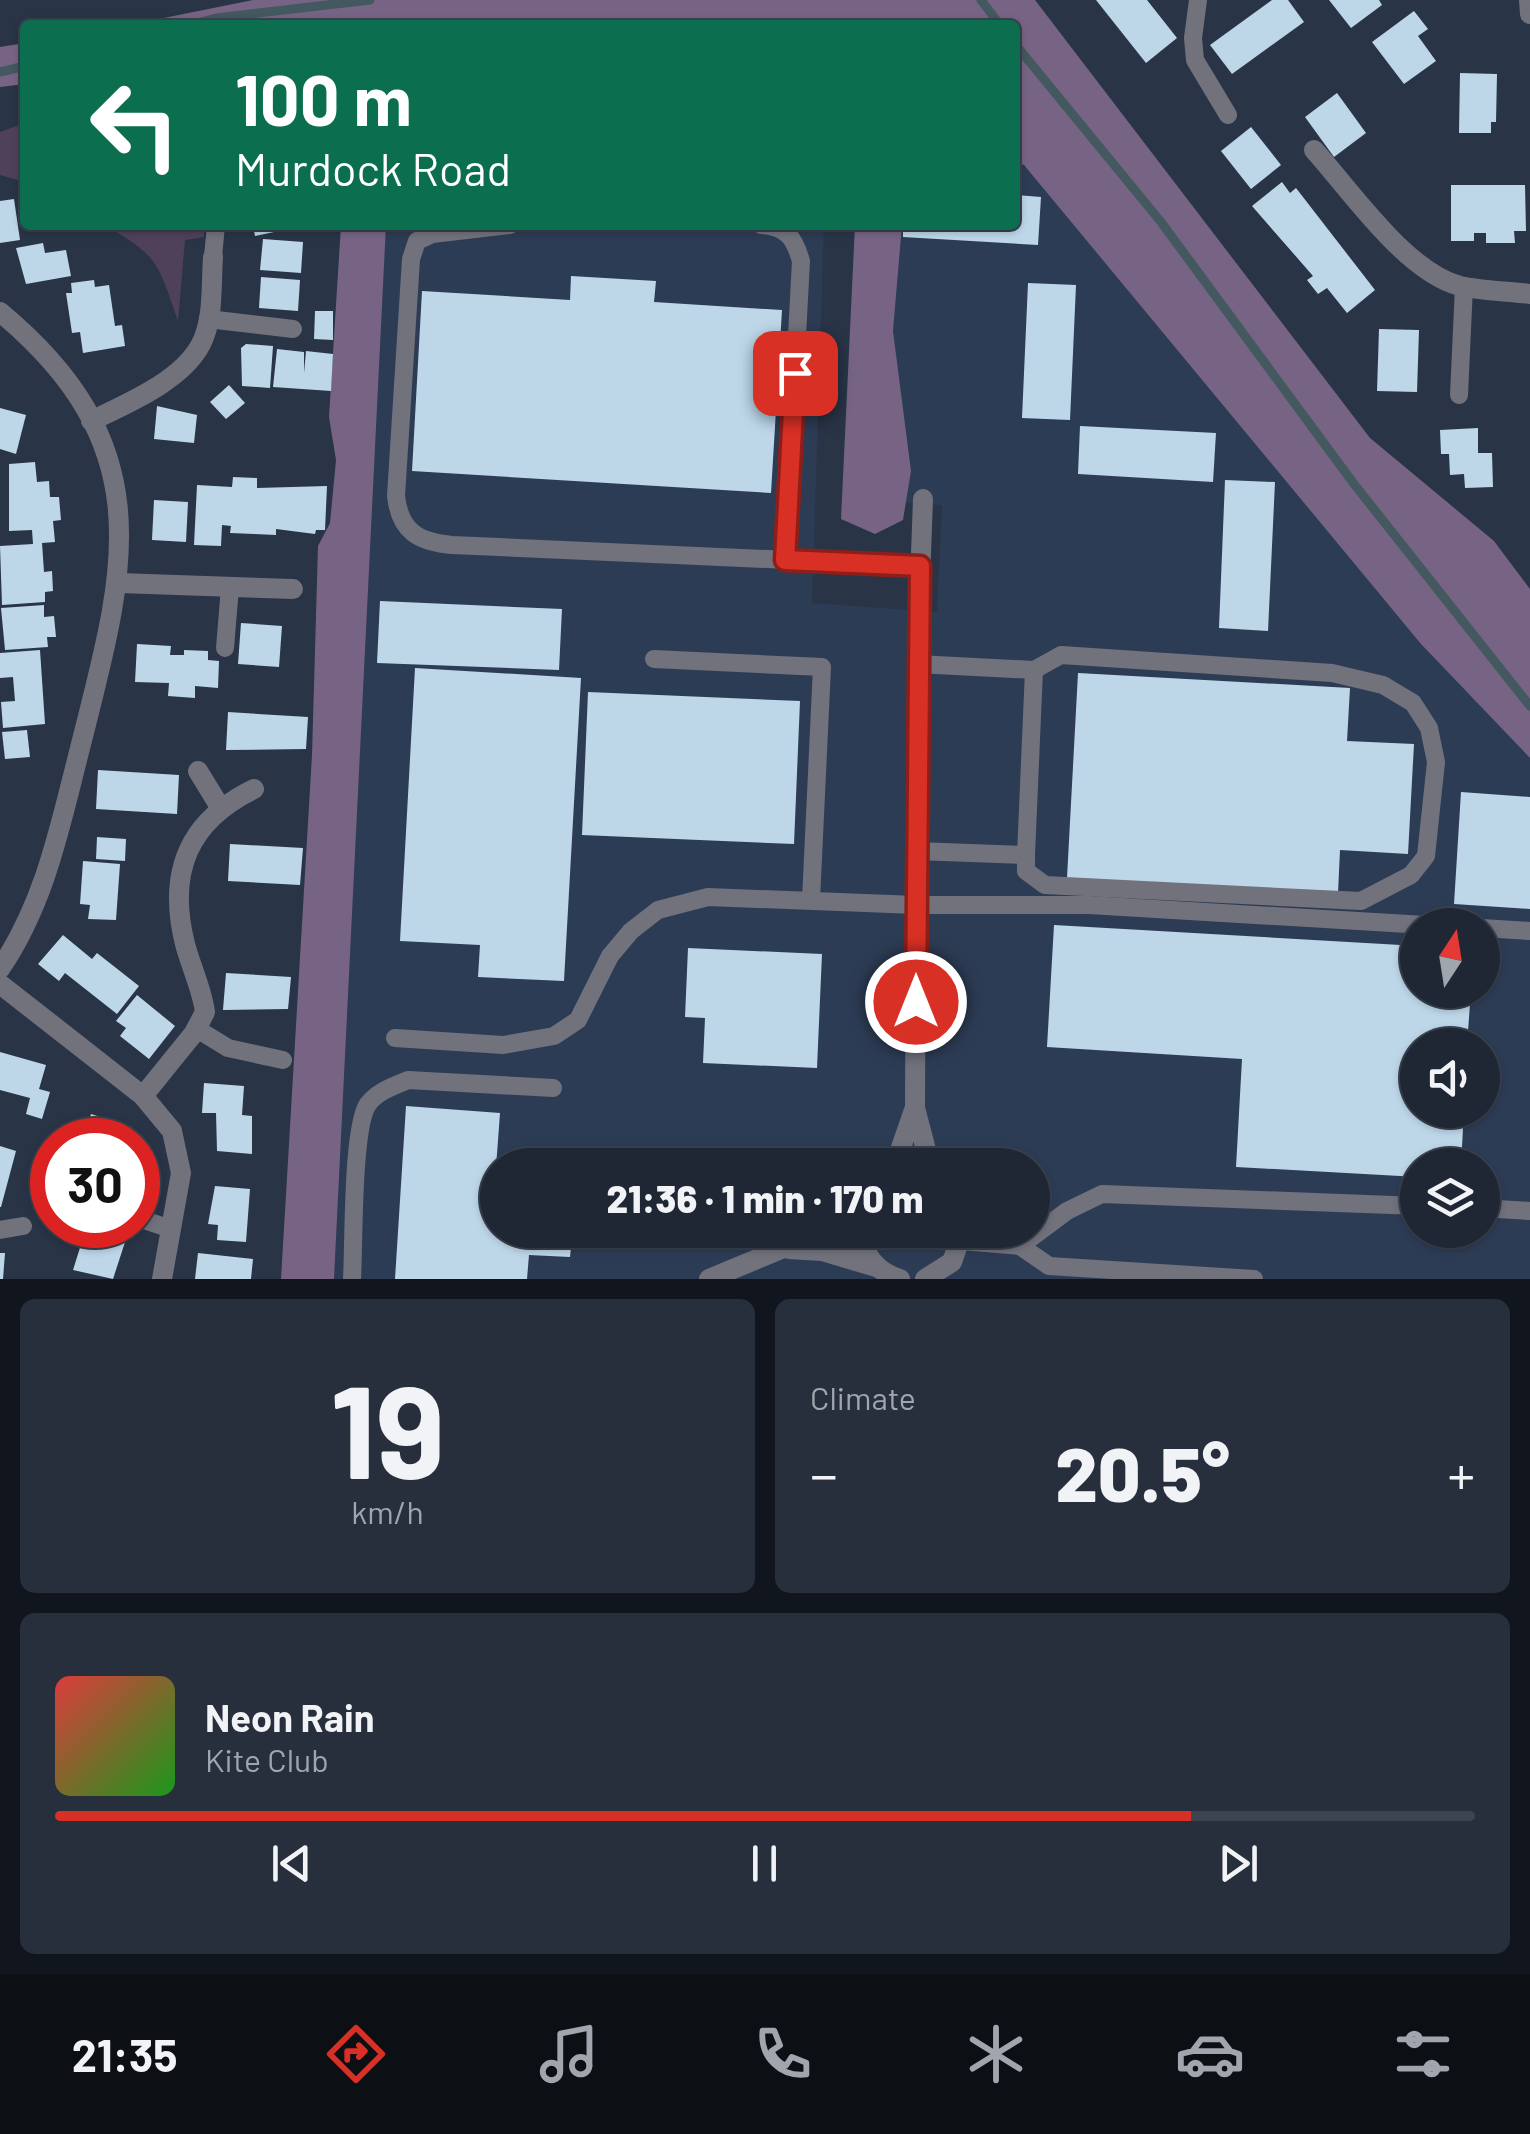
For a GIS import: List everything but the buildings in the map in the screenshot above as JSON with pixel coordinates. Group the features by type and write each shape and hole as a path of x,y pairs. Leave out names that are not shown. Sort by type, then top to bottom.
{"street":[{"path":"1529,0 1530,14"},
{"path":"1314,150 1406,254 1434,274 1464,286 1530,294"},
{"path":"91,422 137,398 185,364 201,345 208,319 213,257"},
{"path":"0,969 33,914 54,848 120,583 118,503 108,456 46,352 2,316"},
{"path":"923,499 917,664 915,1108 926,1148"},
{"path":"810,561 920,566"},
{"path":"120,583 294,589"},
{"path":"198,771 220,807"},
{"path":"143,1096 197,1029 204,1006 186,946 178,897 188,847 197,830 220,807 254,789"},
{"path":"0,984 143,1096 172,1131 180,1152 181,1173 162,1279"},
{"path":"901,1148 915,1108"},
{"path":"864,1248 876,1267"},
{"path":"925,1279 952,1262 957,1248"},
{"path":"709,1279 787,1249 822,1250 900,1279"}],"lane":[{"path":"1198,0 1192,38 1195,60 1228,115"},
{"path":"213,257 216,230"},
{"path":"467,230 432,234 417,241 411,259 396,496 398,519 422,542 810,561"},
{"path":"784,230 795,240 801,262 785,560"},
{"path":"1459,395 1464,286"},
{"path":"208,319 292,329"},
{"path":"225,648 230,587"},
{"path":"917,664 1034,670 1061,656 1349,677 1383,685 1413,703 1428,728 1436,762 1426,856 1411,875 1361,901 1044,885 1026,871 1034,670"},
{"path":"654,660 822,667 810,900"},
{"path":"916,851 1026,855"},
{"path":"395,1038 503,1045 554,1036 578,1020 620,943 658,910 708,896 916,905 1089,905 1400,924"},
{"path":"1500,929 1530,931"},
{"path":"197,1029 228,1048 282,1060"},
{"path":"352,1279 359,1132 367,1105 386,1088 408,1080 554,1088"},
{"path":"1050,1224 1102,1194 1400,1205"},
{"path":"1500,1209 1530,1210"},
{"path":"160,1225 171,1229"},
{"path":"0,1230 23,1226"},
{"path":"1023,1248 1048,1266 1110,1275 1254,1279"}],"shaded area":[{"path":"253,0 1035,0 1370,438 1494,541 1530,589 1530,758 1421,644 1020,164 1020,20 154,20"},
{"path":"20,44 20,85 0,87 0,47"},
{"path":"20,125 20,181 0,175 0,132"},
{"path":"1020,164 1024,165 1421,644 1530,758 1530,1279 334,1279 386,230 824,230 812,603 937,612 942,505 905,503 911,471 893,331 902,230 1020,230"},
{"path":"112,230 204,230 204,237 185,240 178,321 160,273 136,245"},
{"path":"341,230 386,230 334,1279 281,1279 312,755 318,546 330,523 336,460 329,417"},
{"path":"855,230 902,230 893,331 911,471 903,520 875,534 841,519"}],"waterway":[{"path":"208,20 370,0"},
{"path":"981,0 996,20"},
{"path":"1020,50 1161,222 1354,484 1530,706"},
{"path":"0,72 20,67"}],"route":[{"path":"795,373 785,560 920,566 916,1002"}]}
